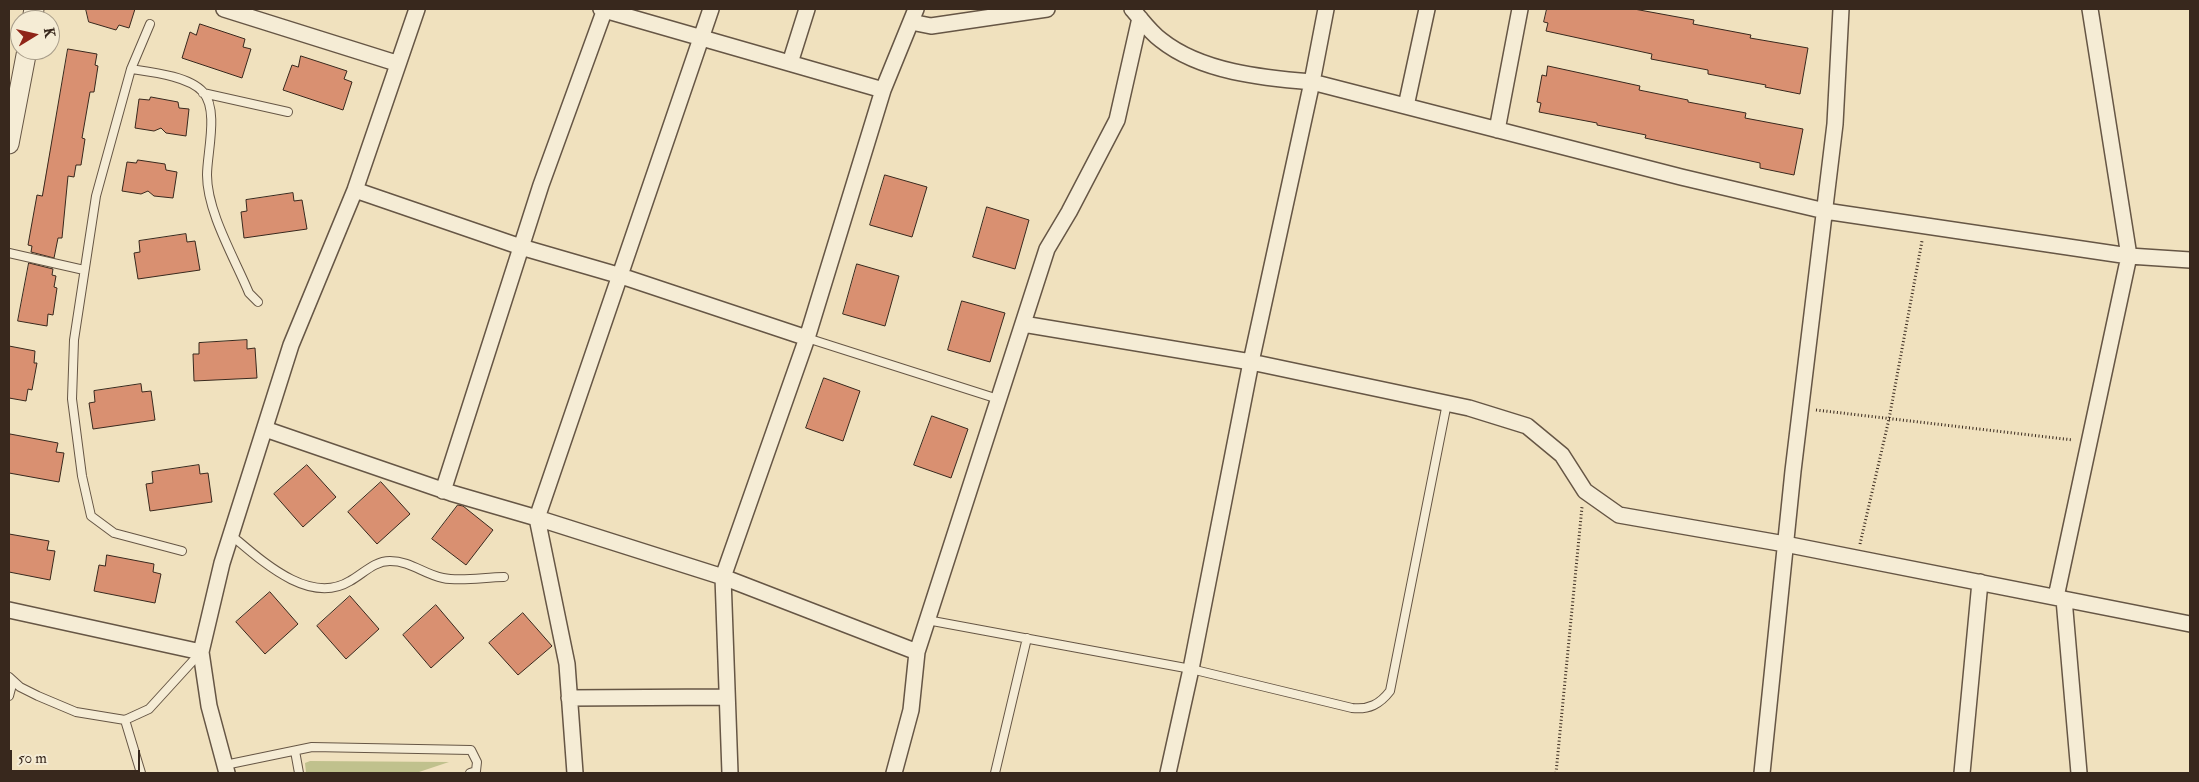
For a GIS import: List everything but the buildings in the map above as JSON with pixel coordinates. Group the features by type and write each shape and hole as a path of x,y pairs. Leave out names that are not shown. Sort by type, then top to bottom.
{"street":[{"path":"224,9 396,63"},
{"path":"226,769 209,706 201,652 231,535 291,346 355,190 396,63 416,9"},
{"path":"444,491 541,185 604,9 883,90"},
{"path":"575,773 566,664 537,518 711,9"},
{"path":"790,63 807,9"},
{"path":"730,773 724,577 807,338 883,90 914,15 931,26 1047,9"},
{"path":"1168,773 1191,669 1251,362 1326,9"},
{"path":"1406,106 1426,9"},
{"path":"1497,130 1520,9"},
{"path":"1762,773 1801,409 1835,124 1841,9"},
{"path":"2079,773 2060,598 2089,442 2129,256 2090,9"},
{"path":"1136,13 1161,40 1202,63 1264,78 1312,82 1825,211 2129,256 2190,260"},
{"path":"894,773 911,710 917,652 927,620 1047,249 1069,212 1117,120 1136,13"},
{"path":"9,144 14,96 24,60"},
{"path":"355,190 521,248 621,276 807,338"},
{"path":"1023,324 1251,362 1448,403 1527,426 1562,455 1585,492 1619,515 1786,544 2190,624"},
{"path":"265,429 444,491 724,577 917,652"},
{"path":"1962,773 1980,582"},
{"path":"9,610 201,652"},
{"path":"569,698 728,697"}],"lane":[{"path":"150,24 131,69 96,196 74,340 72,399 82,476 91,516 114,533 182,551"},
{"path":"131,69 164,75 190,84 203,92 288,112"},
{"path":"203,92 211,108 207,176 214,212 249,293 258,302"},
{"path":"9,253 84,270"},
{"path":"807,338 998,399"},
{"path":"927,620 1191,669 1352,708 1369,708 1384,699 1390,691 1448,403"},
{"path":"231,535 289,578 303,586 317,589 349,582 374,565 387,561 405,561 432,575 447,579 504,576"},
{"path":"995,773 1027,638"},
{"path":"9,696 11,679 38,696 76,712 125,720 149,709 201,652"},
{"path":"125,720 141,773"},
{"path":"226,769 312,747 470,750 477,762 476,771 470,773"},
{"path":"295,751 299,773"}],"path":[{"path":"1857,558 1889,419 1925,226"},
{"path":"1801,409 2089,442"},
{"path":"1556,773 1585,492"}],"green space":[{"path":"310,761 449,762 416,773 306,773 305,763"}]}
